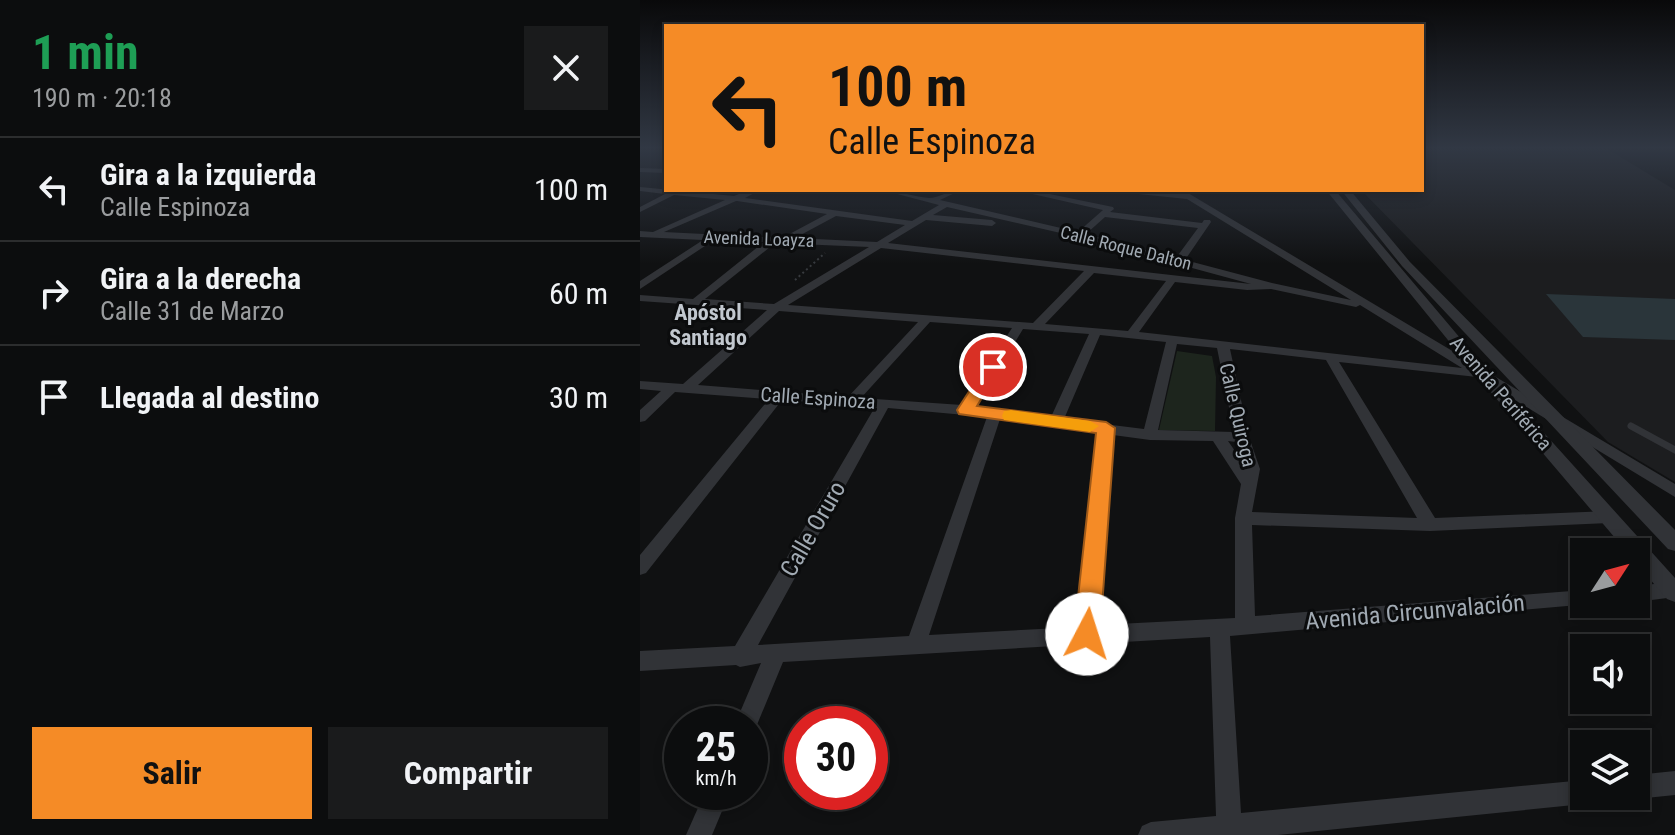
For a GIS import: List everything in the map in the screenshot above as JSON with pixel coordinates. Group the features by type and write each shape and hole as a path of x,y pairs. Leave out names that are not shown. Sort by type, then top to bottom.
{"street":[{"path":"640,189 664,190"},
{"path":"643,206 675,192"},
{"path":"684,192 913,224"},
{"path":"640,241 752,192"},
{"name":"Calle Roque Dalton","path":"894,192 1080,235 1271,286 1366,306"},
{"path":"932,201 952,192"},
{"path":"1027,192 1107,212 1203,226"},
{"path":"1080,235 1124,192"},
{"path":"1142,192 1191,198"},
{"path":"1181,192 1675,491"},
{"name":"Avenida Periférica","path":"1332,192 1483,374 1674,592"},
{"name":"Avenida Periférica","path":"1347,192 1406,264 1675,543"},
{"path":"640,418 779,306 946,204"},
{"path":"697,301 779,240 837,212"},
{"path":"1179,261 1214,212"},
{"path":"925,217 1024,223"},
{"name":"Avenida Loayza","path":"640,234 879,245 1247,287 1271,286"},
{"path":"640,286 713,237"},
{"path":"1037,326 1093,268"},
{"path":"1131,335 1173,278"},
{"path":"640,298 1096,331 1483,374"},
{"path":"852,400 928,318"},
{"path":"966,410 1020,325"},
{"path":"1055,423 1096,331"},
{"path":"1150,435 1172,340"},
{"name":"Calle Quiroga","path":"1223,347 1252,469 1243,518 1245,626"},
{"path":"1330,357 1430,525"},
{"name":"Calle Espinoza","path":"640,385 885,402 995,413 1150,435 1242,437"},
{"path":"640,568 778,396"},
{"name":"Calle Oruro","path":"740,657 885,402"},
{"path":"916,645 995,413"},
{"path":"1087,634 1106,428"},
{"path":"1217,436 1249,483"},
{"path":"1243,518 1430,525 1609,517"},
{"path":"1650,593 1674,592"},
{"name":"Avenida Circunvalación","path":"640,661 1245,626 1570,599"},
{"path":"1220,627 1229,832"},
{"path":"754,706 776,654"},
{"path":"1650,786 1675,783"},
{"path":"1151,835 1229,832 1570,794"},
{"path":"699,835 710,810"}],"lane":[{"path":"1631,426 1675,450"}],"path":[{"path":"791,285 837,242"}],"shaded area":[{"path":"1424,186 1668,186 1675,190 1675,482 1608,442 1363,192 1424,192"},
{"path":"1546,294 1675,299 1675,340 1583,337"},
{"path":"1177,351 1212,356 1216,377 1215,431 1159,430"}],"slow traffic":[{"path":"1011,416 1090,426"}],"district":[{"name":"Apóstol Santiago","path":"708,324"}],"route":[{"path":"993,367 966,410 1106,428 1087,634"}]}
